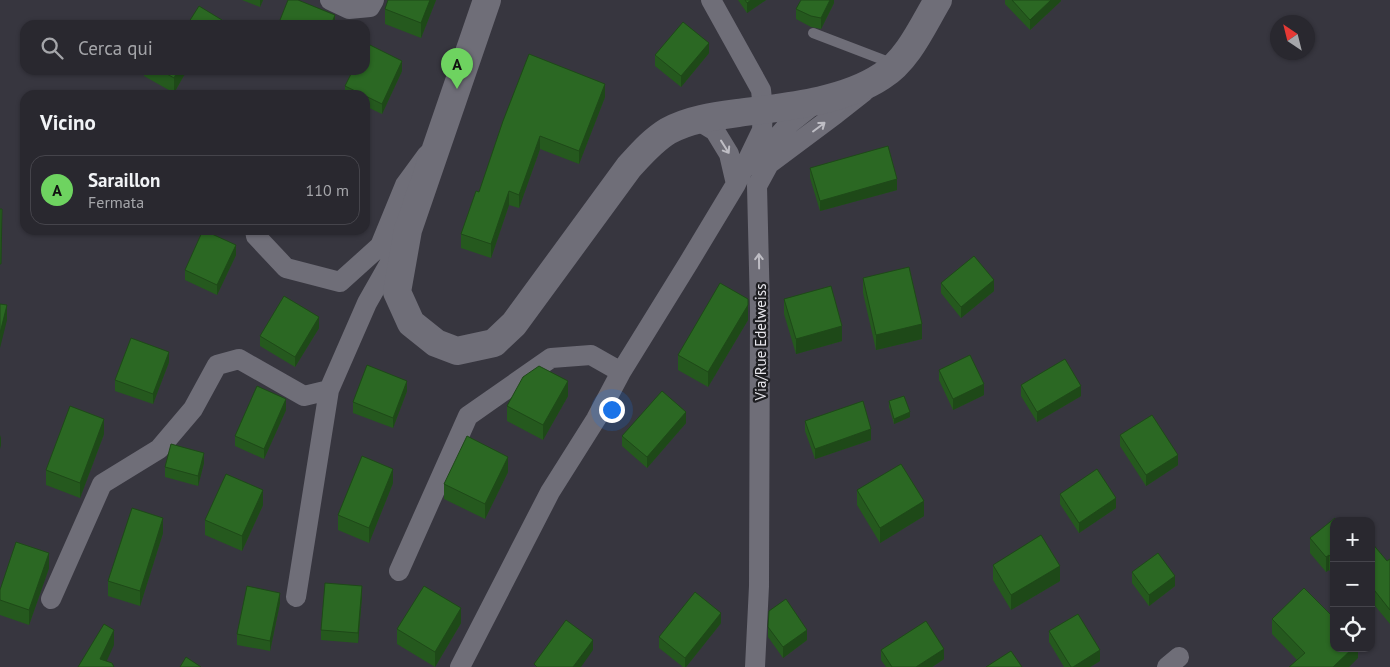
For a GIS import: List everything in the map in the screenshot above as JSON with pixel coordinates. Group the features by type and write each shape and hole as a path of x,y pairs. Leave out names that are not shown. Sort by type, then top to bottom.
{"main road":[{"path":"487,0 408,230 397,292 411,323 436,343 457,350 494,343 514,324 629,167 648,146 668,131 698,120 720,115 763,110 848,93 889,70 908,49 938,0"}],"street":[{"path":"330,0 349,9 370,7 374,0"},
{"path":"460,667 550,492 736,184 762,130 761,90 711,0"},
{"name":"Via/Rue Edelweiss","path":"755,667 759,586 760,310 758,186 769,164 836,114 889,70"},
{"path":"736,184 788,125 820,99"},
{"path":"698,120 715,131 729,154 736,184"},
{"path":"256,235 286,268 340,282 380,246 405,185 440,137"},
{"path":"296,597 329,390 367,303 408,230"},
{"path":"399,571 468,416 551,358 591,356 621,372"},
{"path":"51,599 102,484 159,449 193,409 217,365 239,359 304,396 329,390"}],"lane":[{"path":"813,33 889,70"}],"building":[{"path":"288,0 298,0 335,15 333,20 280,20"},
{"path":"388,0 430,0 421,23 385,9"},
{"path":"801,0 830,0 821,18 811,16 796,9"},
{"path":"1012,0 1051,0 1030,20"},
{"path":"199,6 222,20 190,20"},
{"path":"683,22 709,43 681,76 655,55"},
{"path":"370,45 402,61 382,104 370,98 370,90 353,90 345,86 350,75 370,75"},
{"path":"529,54 605,84 579,151 540,136 519,195 509,191 491,244 461,234 476,191 479,192 503,121"},
{"path":"888,146 897,179 820,201 810,168"},
{"path":"0,209 2,209 1,264 0,264"},
{"path":"201,235 214,235 236,245 217,285 185,270"},
{"path":"974,256 994,280 961,307 941,283"},
{"path":"909,267 922,324 876,335 863,278"},
{"path":"720,283 748,299 748,305 708,372 678,355"},
{"path":"831,286 842,326 796,339 784,299"},
{"path":"284,296 319,317 295,357 260,336"},
{"path":"0,304 7,305 0,333"},
{"path":"131,338 169,352 153,394 115,380"},
{"path":"970,355 984,384 953,399 939,370"},
{"path":"1065,359 1081,386 1037,412 1021,385"},
{"path":"367,365 407,381 393,418 353,402"},
{"path":"539,366 568,381 543,425 507,406 523,377"},
{"path":"257,386 286,399 264,449 235,436"},
{"path":"662,391 686,412 647,457 622,436"},
{"path":"904,396 910,412 894,419 889,401"},
{"path":"863,401 871,429 815,449 805,421"},
{"path":"70,406 104,419 80,483 46,470"},
{"path":"1152,415 1178,455 1146,475 1120,435"},
{"path":"467,436 508,457 485,504 444,484"},
{"path":"171,444 204,453 198,476 165,467"},
{"path":"362,456 393,469 369,528 338,515"},
{"path":"901,464 924,501 880,528 857,490"},
{"path":"1097,469 1116,498 1079,523 1060,494"},
{"path":"226,474 263,490 242,536 205,520"},
{"path":"132,508 163,518 140,591 108,581"},
{"path":"1330,522 1330,556 1326,557 1310,538"},
{"path":"1041,535 1060,566 1011,595 993,565"},
{"path":"16,542 49,553 29,610 0,600 0,590"},
{"path":"1375,547 1387,561 1390,559 1390,610 1375,591"},
{"path":"1158,553 1175,576 1149,595 1132,572"},
{"path":"325,583 362,586 358,633 321,630"},
{"path":"247,586 280,593 270,641 237,634"},
{"path":"424,586 461,608 435,652 397,629"},
{"path":"1304,588 1330,614 1330,652 1349,652 1333,667 1289,667 1305,653 1272,619"},
{"path":"695,592 721,613 685,658 659,637"},
{"path":"786,599 807,630 783,647 768,627 769,611"},
{"path":"1078,614 1100,650 1071,667 1049,631"},
{"path":"566,620 593,640 573,667 537,667 534,664"},
{"path":"926,621 944,649 916,667 892,667 881,650"},
{"path":"104,624 114,630 100,659 112,663 114,667 78,667"},
{"path":"1011,651 1022,667 986,667"},
{"path":"186,657 201,667 180,667"}],"place":[{"name":"Saraillon","path":"457,89"}]}
